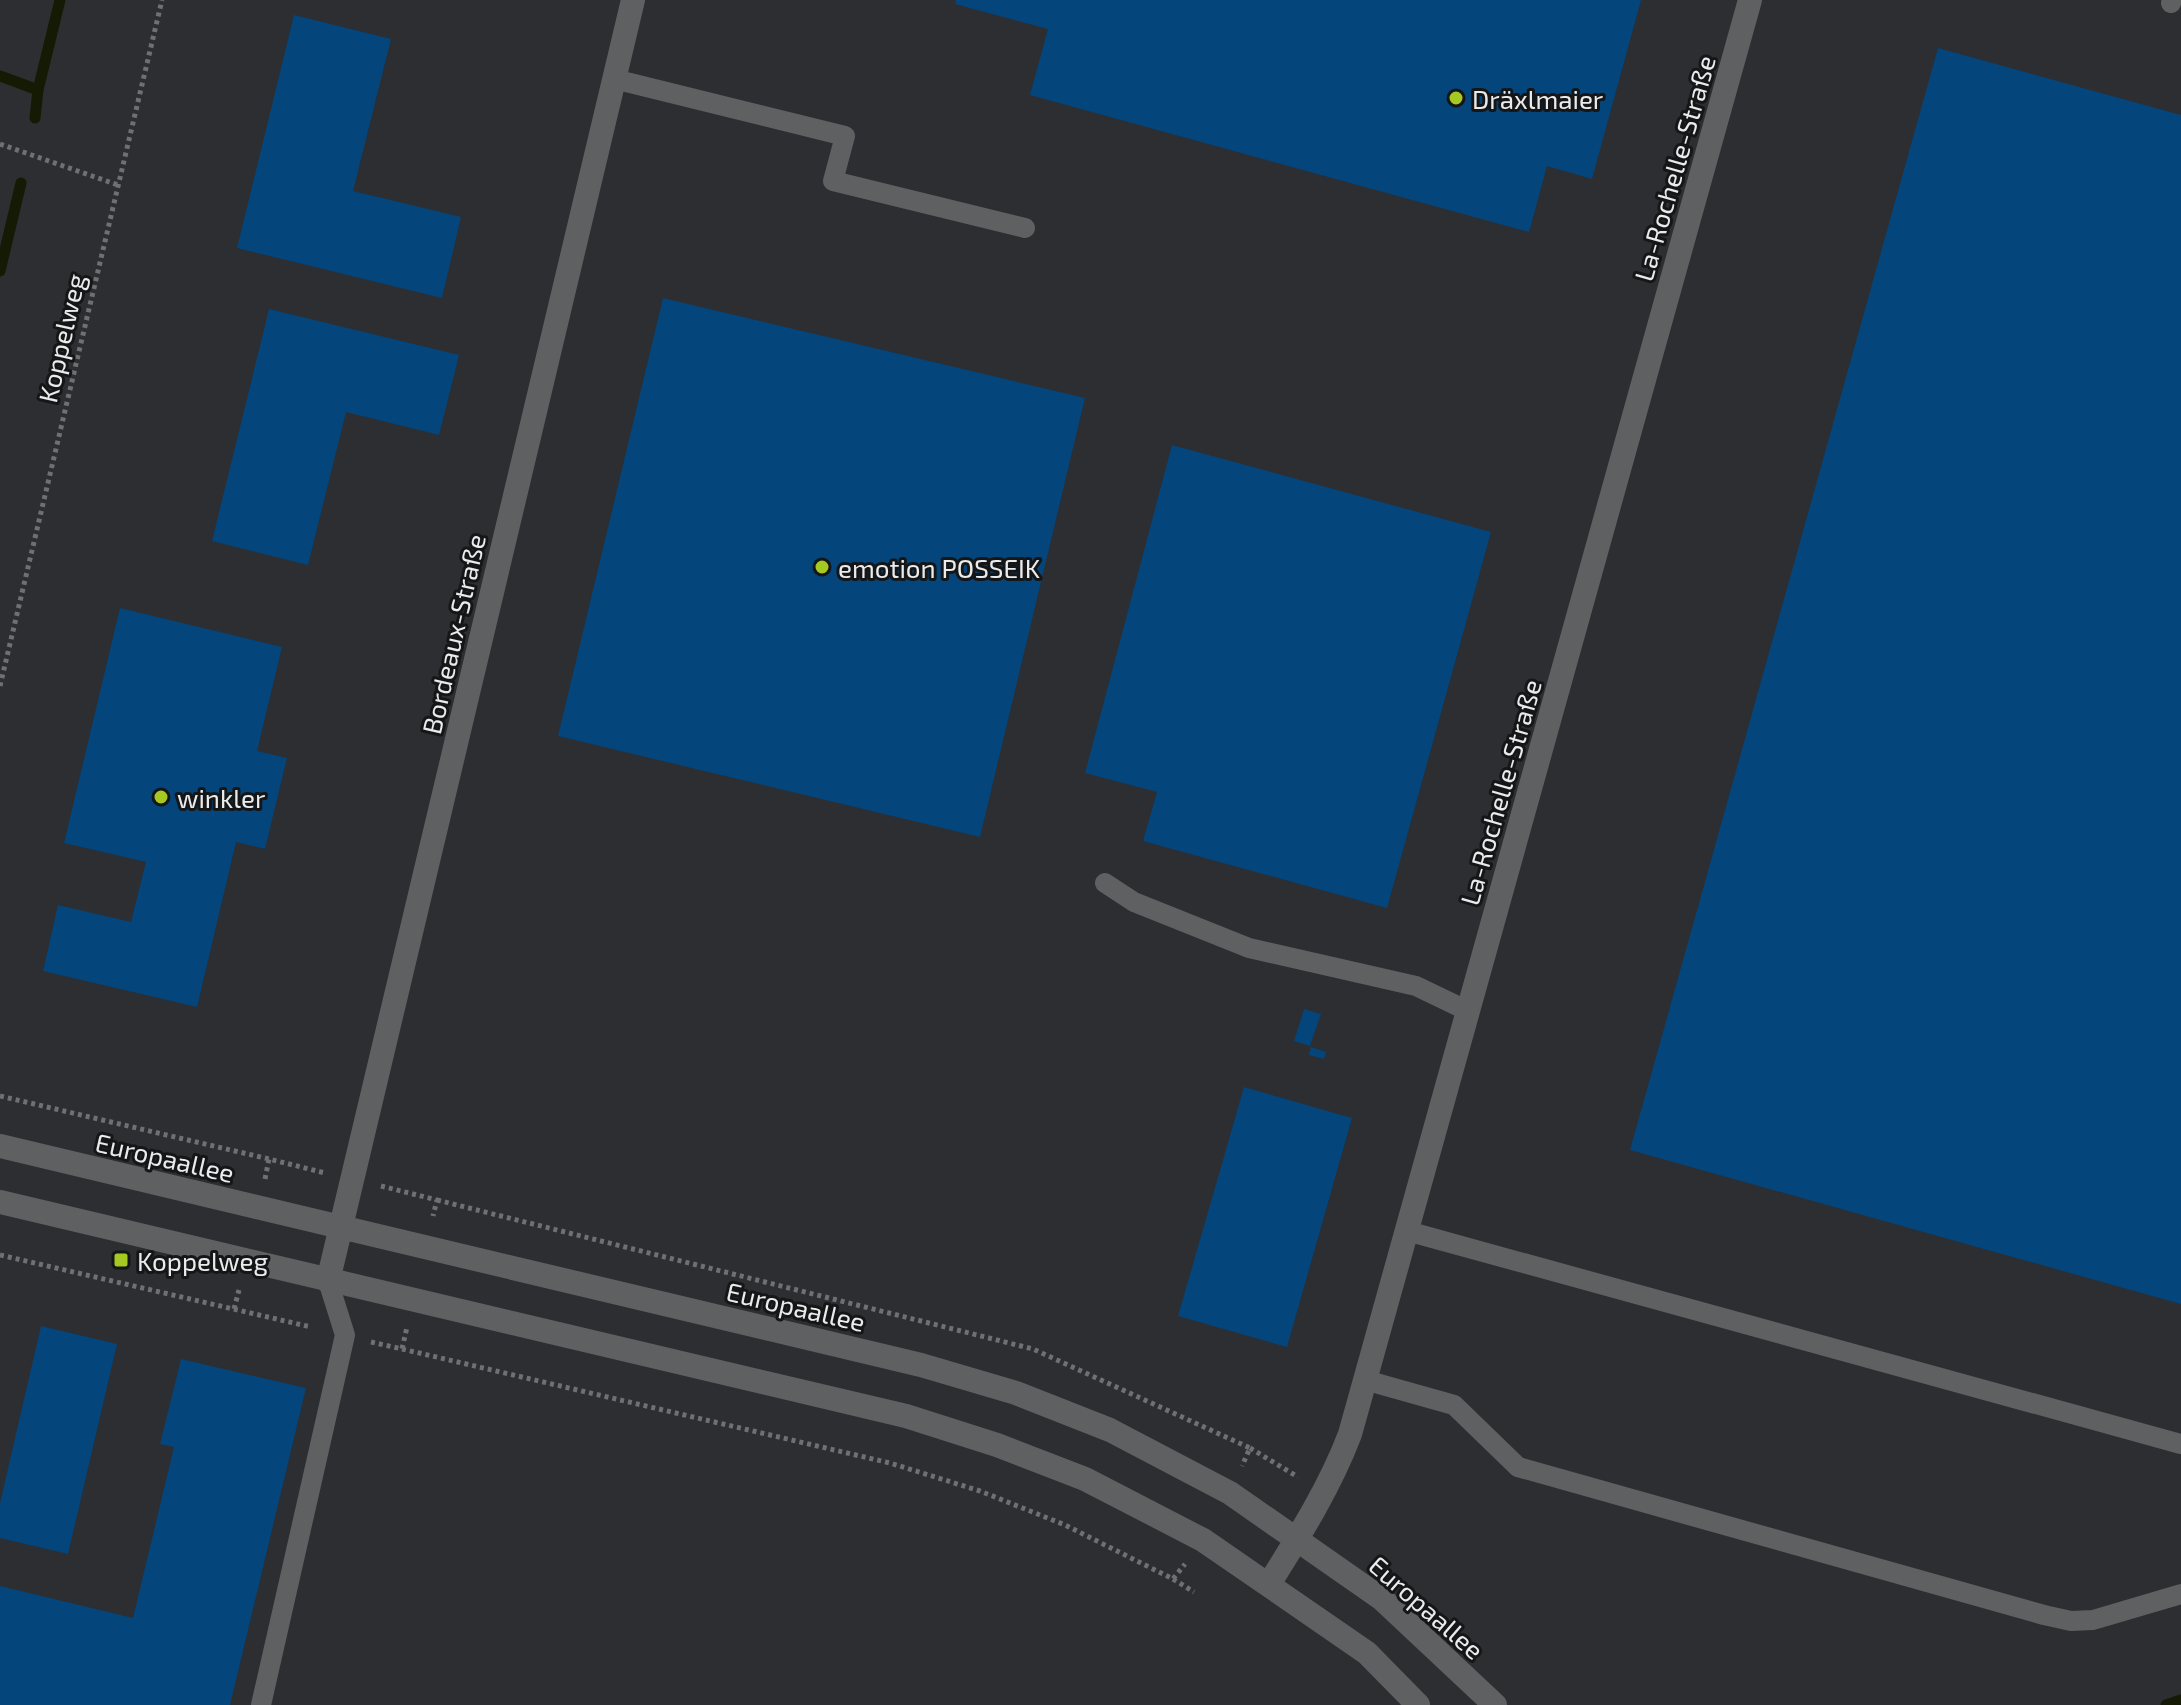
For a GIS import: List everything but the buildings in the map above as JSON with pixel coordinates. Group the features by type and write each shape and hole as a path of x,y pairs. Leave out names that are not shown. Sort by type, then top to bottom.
{"street":[{"name":"Bordeaux-Straße","path":"328,1281 633,0"},
{"name":"La-Rochelle-Straße","path":"1269,1584 1337,1467 1350,1434 1750,0"},
{"name":"Europaallee","path":"0,1146 921,1365 1016,1393 1110,1430 1230,1493 1382,1599 1495,1705"},
{"path":"0,1202 906,1416 997,1445 1085,1479 1203,1540 1367,1653 1418,1705"}],"lane":[{"path":"614,79 845,136 833,181 1025,228"},
{"path":"1105,883 1134,902 1249,948 1416,986 1468,1011"},
{"path":"1407,1231 2181,1444"},
{"path":"261,1705 345,1335 328,1281"},
{"path":"1365,1380 1454,1405 1518,1467 2044,1615 2071,1621 2093,1620 2181,1594"}],"path":[{"name":"Koppelweg","path":"0,686 162,0"},
{"path":"0,144 118,185"},
{"path":"0,1096 269,1159"},
{"path":"0,1255 234,1309"},
{"path":"1173,1579 1194,1592"}],"waterway":[{"path":"35,118 38,90 60,0"},
{"path":"0,76 38,90"},
{"path":"0,271 21,183"},
{"path":"2166,1705 2181,1700"}],"place":[{"name":"Dräxlmaier","path":"1456,98"},
{"name":"emotion POSSEIK","path":"822,567"},
{"name":"winkler","path":"161,797"},
{"name":"Koppelweg","path":"121,1260"}]}
